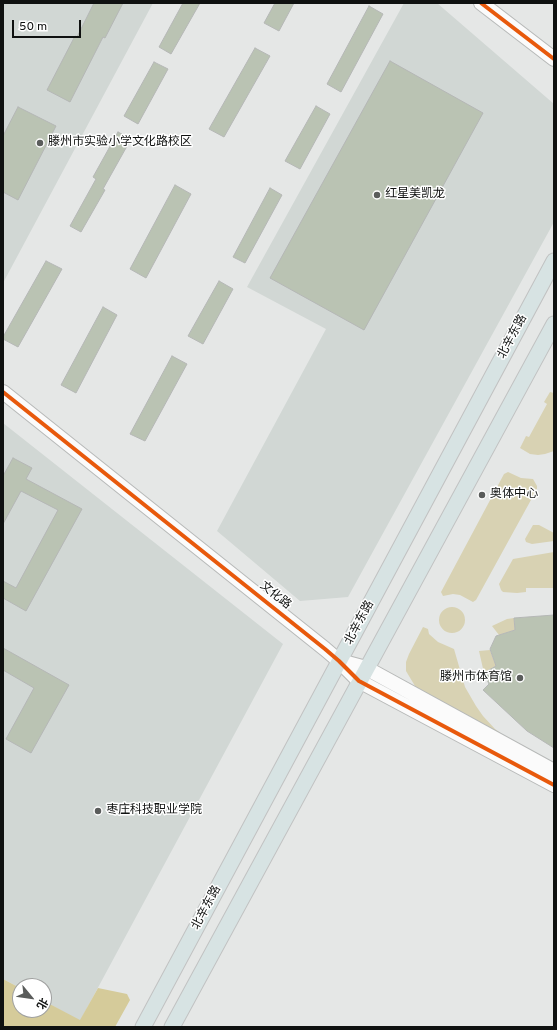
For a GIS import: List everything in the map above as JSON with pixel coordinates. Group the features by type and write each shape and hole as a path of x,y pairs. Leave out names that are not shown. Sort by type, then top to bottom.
{"main road":[{"name":"北辛东路","path":"143,1027 554,261"},
{"path":"172,1027 554,324"}],"street":[{"path":"482,3 554,59"},
{"path":"497,3 554,47"},
{"name":"文化路","path":"3,392 339,661 554,771"},
{"name":"文化路","path":"363,674 554,785"}],"shaded area":[{"name":"滕州市实验小学文化路校区","path":"3,3 153,3 3,283"},
{"path":"404,3 437,3 554,104 554,222 348,597 300,601 217,531 326,329 247,287"},
{"path":"550,392 554,393 554,451 538,455 530,454 520,448 526,436 529,437 547,404 544,402"},
{"name":"枣庄科技职业学院","path":"3,423 283,644 80,1021 52,1005 52,978 12,978 12,984 3,979"},
{"path":"508,472 521,478 533,479 537,489 476,600 473,602 460,595 453,594 443,596 441,592 504,474"},
{"path":"533,525 539,525 554,533 554,541 532,544 526,542 525,539"},
{"path":"554,552 554,588 526,588 526,592 517,593 503,592 501,590 499,584 513,559"},
{"path":"452,607 461,611 465,620 461,629 452,633 443,629 439,620 443,611"},
{"path":"514,618 515,630 499,635 492,626 507,619"},
{"path":"423,627 428,629 429,634 438,642 454,649 465,687 476,706 495,729 514,743 424,695 415,686 406,671 406,662"},
{"path":"490,650 496,666 484,673 479,651"},
{"path":"3,979 12,984 12,1018 52,1018 52,1005 80,1020 98,988 127,994 130,1000 115,1027 3,1027"}],"building":[{"path":"94,3 123,3 105,38 103,37 70,102 47,90 75,36 77,37"},
{"path":"183,3 200,3 171,54 159,47"},
{"path":"275,3 294,3 279,31 264,23"},
{"path":"369,6 383,14 341,92 327,84"},
{"path":"255,48 270,56 224,137 209,129"},
{"name":"红星美凯龙","path":"390,61 483,113 364,330 270,278"},
{"path":"154,62 168,69 138,124 124,116"},
{"path":"316,106 330,114 300,169 285,161"},
{"path":"18,107 56,126 18,200 3,192 3,136"},
{"path":"118,132 131,139 103,189 105,190 81,232 70,226 96,179 93,177"},
{"path":"175,185 191,194 146,278 130,269"},
{"path":"270,188 282,195 245,263 233,257"},
{"path":"46,261 62,269 18,347 3,339 3,337"},
{"path":"219,281 233,289 203,344 188,336"},
{"path":"103,307 117,315 76,393 61,385"},
{"path":"172,356 187,364 145,441 130,434"},
{"path":"13,458 32,468 26,479 82,509 26,611 3,598 3,581 16,588 58,510 21,491 3,524 3,476"},
{"name":"滕州市体育馆","path":"554,615 554,748 527,731 483,690 489,684 484,673 496,666 490,649 496,636 515,630 514,618"},
{"path":"3,648 69,685 31,753 6,739 34,688 3,670"}],"cycle path":[{"path":"481,3 554,59"},
{"path":"3,392 325,649 359,681 554,785"}],"place":[{"name":"滕州市实验小学文化路校区","path":"40,143"},
{"name":"红星美凯龙","path":"377,195"},
{"name":"奥体中心","path":"482,495"},
{"name":"滕州市体育馆","path":"520,678"},
{"name":"枣庄科技职业学院","path":"98,811"}]}
